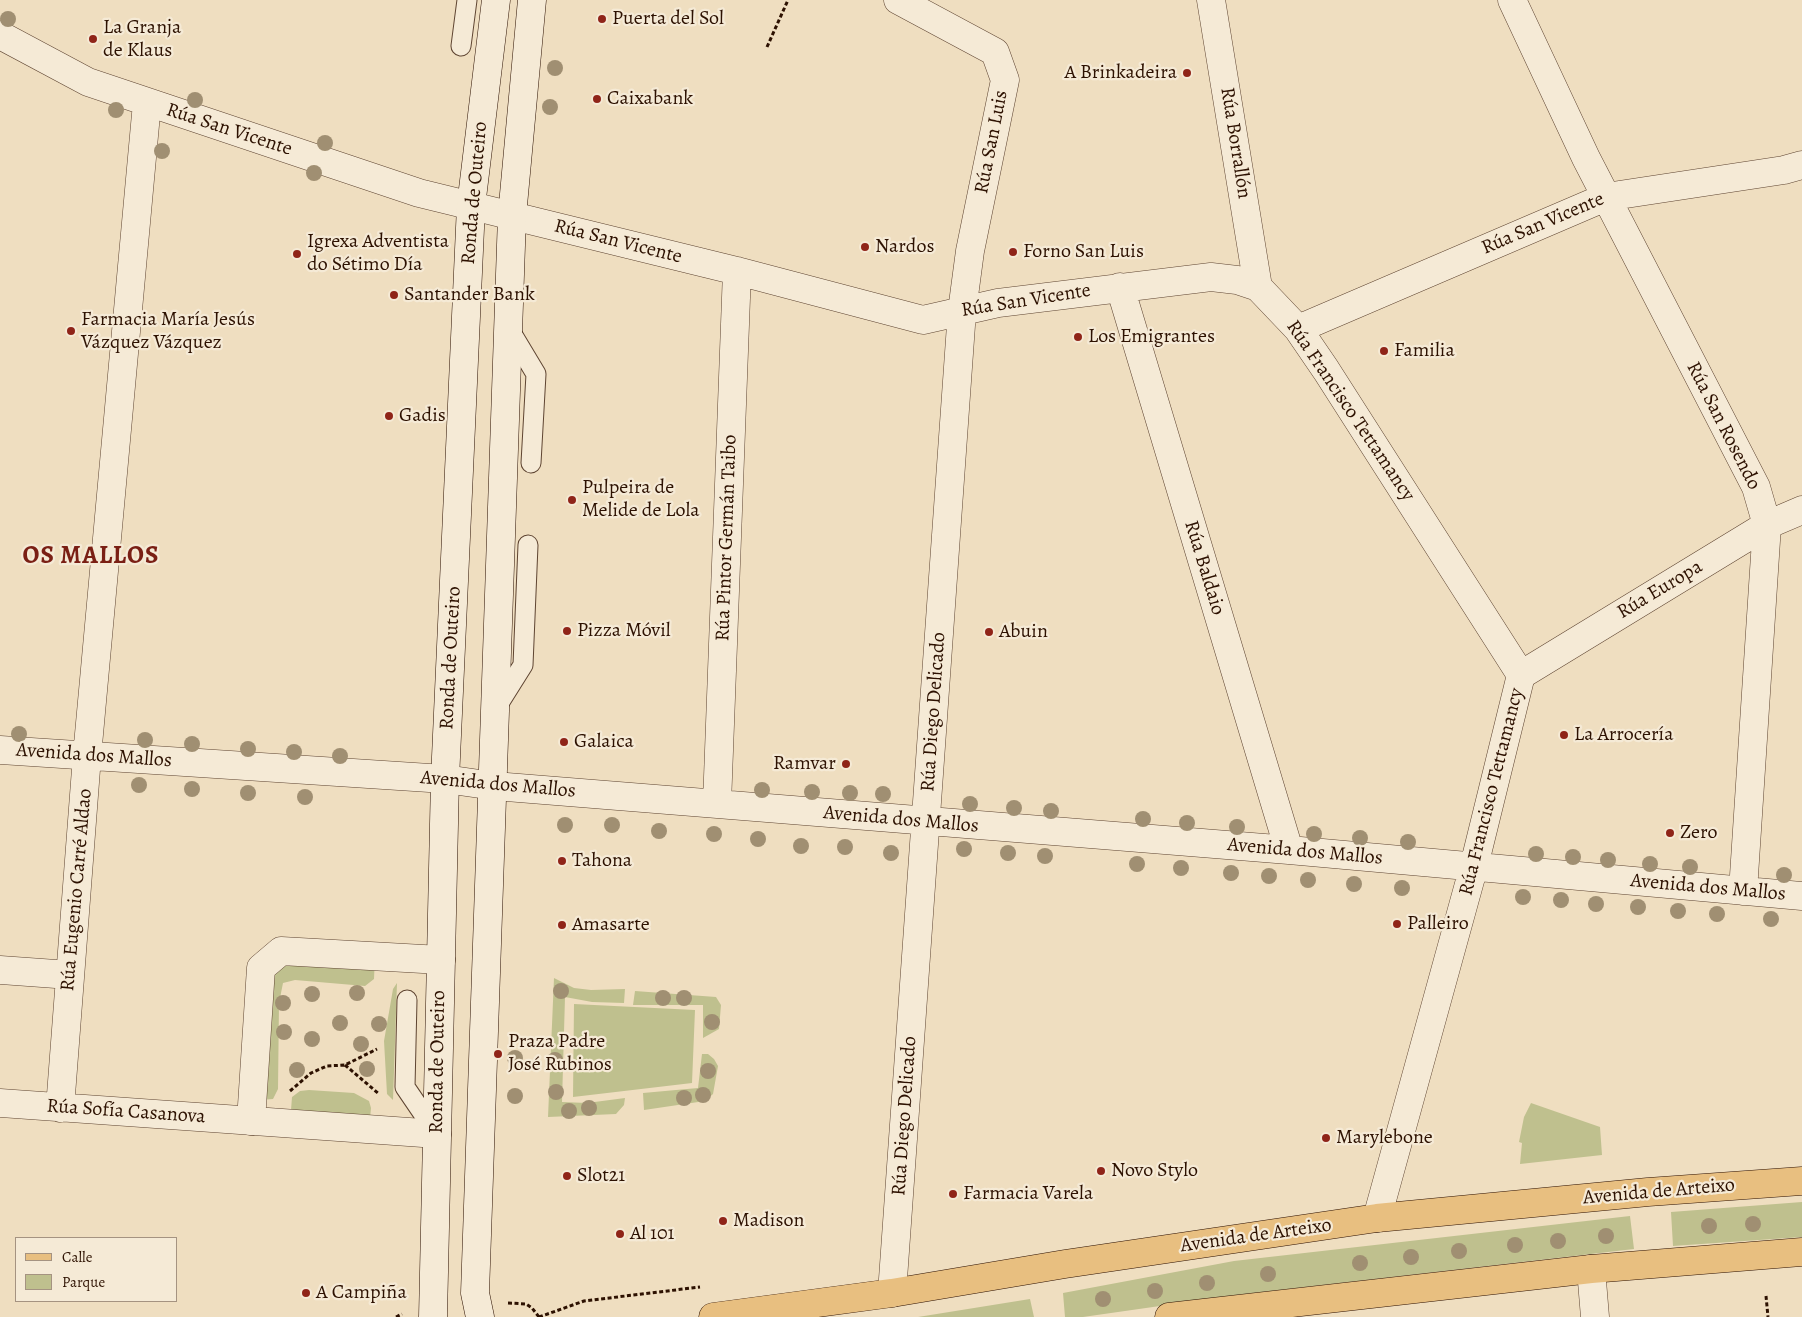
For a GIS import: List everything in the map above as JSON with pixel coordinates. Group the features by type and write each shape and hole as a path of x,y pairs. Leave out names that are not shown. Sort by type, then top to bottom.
{"main road":[{"name":"Avenida de Arteixo","path":"714,1317 892,1293 1065,1264 1377,1218 1648,1192 1802,1181"},
{"path":"1169,1317 1590,1269 1802,1252"}],"street":[{"name":"Ronda de Outeiro","path":"433,1317 445,779 471,206 496,0"},
{"name":"Ronda de Outeiro","path":"480,1317 475,1293 494,786 512,216 532,0"},
{"name":"Rúa San Luis","path":"898,0 995,52 1005,80 970,251 962,311"},
{"name":"Rúa Borrallón","path":"1211,0 1258,287"},
{"name":"Rúa San Rosendo","path":"1512,0 1606,197 1756,487 1767,525 1743,891"},
{"name":"Rúa San Vicente","path":"0,35 88,82 419,193 737,271 923,320 998,303 1211,277 1237,280 1258,287"},
{"name":"Rúa Eugenio Carré Aldao","path":"60,1108 87,756 147,103"},
{"name":"Rúa San Vicente","path":"1298,329 1606,197 1784,170 1802,165"},
{"name":"Rúa Pintor Germán Taibo","path":"717,804 737,271"},
{"name":"Rúa Baldaio","path":"1120,287 1289,850"},
{"name":"Rúa Francisco Tettamancy","path":"1258,287 1298,329 1521,676 1474,866 1377,1218"},
{"name":"Rúa Diego Delicado","path":"892,1293 962,311"},
{"name":"Rúa Europa","path":"1521,676 1767,525 1802,510"},
{"name":"Avenida dos Mallos","path":"0,750 445,779 494,786 1289,850 1802,896"},
{"path":"437,1134 252,1110 261,968 281,951 440,960"},
{"path":"0,970 70,975"},
{"name":"Rúa Sofía Casanova","path":"0,1104 60,1108 252,1110"},
{"path":"1590,1269 1595,1317"}],"lane":[{"path":"461,46 467,0"},
{"path":"508,329 536,374 531,463"},
{"path":"496,708 523,665 528,545"},
{"path":"407,1000 405,1087 437,1134"}],"path":[{"path":"767,47 788,0"},
{"path":"252,1110 285,1097 311,1073 327,1066 345,1065 377,1049"},
{"path":"345,1065 379,1094"},
{"path":"1766,1296 1768,1317"}],"green space":[{"path":"281,951 375,956 374,979 365,986 295,980 283,983 279,1003 278,1089 273,1099 260,1100 261,968"},
{"path":"554,978 574,988 591,990 625,989 624,1003 592,1002 565,997 562,1102 587,1103 625,1098 624,1105 616,1114 548,1117"},
{"path":"397,983 393,1100 387,1094 384,1041 393,989"},
{"path":"635,991 716,997 721,1005 719,1029 703,1038 703,1005 633,1005"},
{"path":"574,1004 695,1010 692,1083 573,1097"},
{"path":"702,1054 708,1054 718,1066 713,1094 705,1101 644,1110 643,1093 698,1088"},
{"path":"300,1091 354,1093 369,1101 371,1108 369,1129 290,1123 292,1097"},
{"path":"1531,1103 1600,1127 1602,1155 1520,1164 1522,1143 1519,1142 1524,1117"},
{"path":"1802,1202 1802,1237 1673,1246 1671,1212"},
{"path":"1630,1216 1634,1249 1237,1295 1083,1317 1065,1317 1063,1293 1234,1261"},
{"path":"1030,1299 1034,1317 918,1317"}],"place":[{"name":"Puerta del Sol","path":"602,19"},
{"name":"La Granja de Klaus","path":"93,39"},
{"name":"A Brinkadeira","path":"1187,73"},
{"name":"Caixabank","path":"597,99"},
{"name":"Nardos","path":"865,247"},
{"name":"Forno San Luis","path":"1013,252"},
{"name":"Igrexa Adventista do Sétimo Día","path":"297,254"},
{"name":"Santander Bank","path":"394,295"},
{"name":"Farmacia María Jesús Vázquez Vázquez","path":"71,331"},
{"name":"Los Emigrantes","path":"1078,337"},
{"name":"Familia","path":"1384,351"},
{"name":"Gadis","path":"389,416"},
{"name":"Pulpeira de Melide de Lola","path":"572,500"},
{"name":"Pizza Móvil","path":"567,631"},
{"name":"Abuin","path":"989,632"},
{"name":"La Arrocería","path":"1564,735"},
{"name":"Galaica","path":"564,742"},
{"name":"Ramvar","path":"846,764"},
{"name":"Zero","path":"1670,833"},
{"name":"Tahona","path":"562,861"},
{"name":"Palleiro","path":"1397,924"},
{"name":"Amasarte","path":"562,925"},
{"name":"Praza Padre José Rubinos","path":"498,1054"},
{"name":"Marylebone","path":"1326,1138"},
{"name":"Novo Stylo","path":"1101,1171"},
{"name":"Slot21","path":"567,1176"},
{"name":"Farmacia Varela","path":"953,1194"},
{"name":"Madison","path":"723,1221"},
{"name":"Al 101","path":"620,1234"},
{"name":"A Campiña","path":"306,1293"}],"district":[{"name":"OS MALLOS","path":"91,557"}]}
